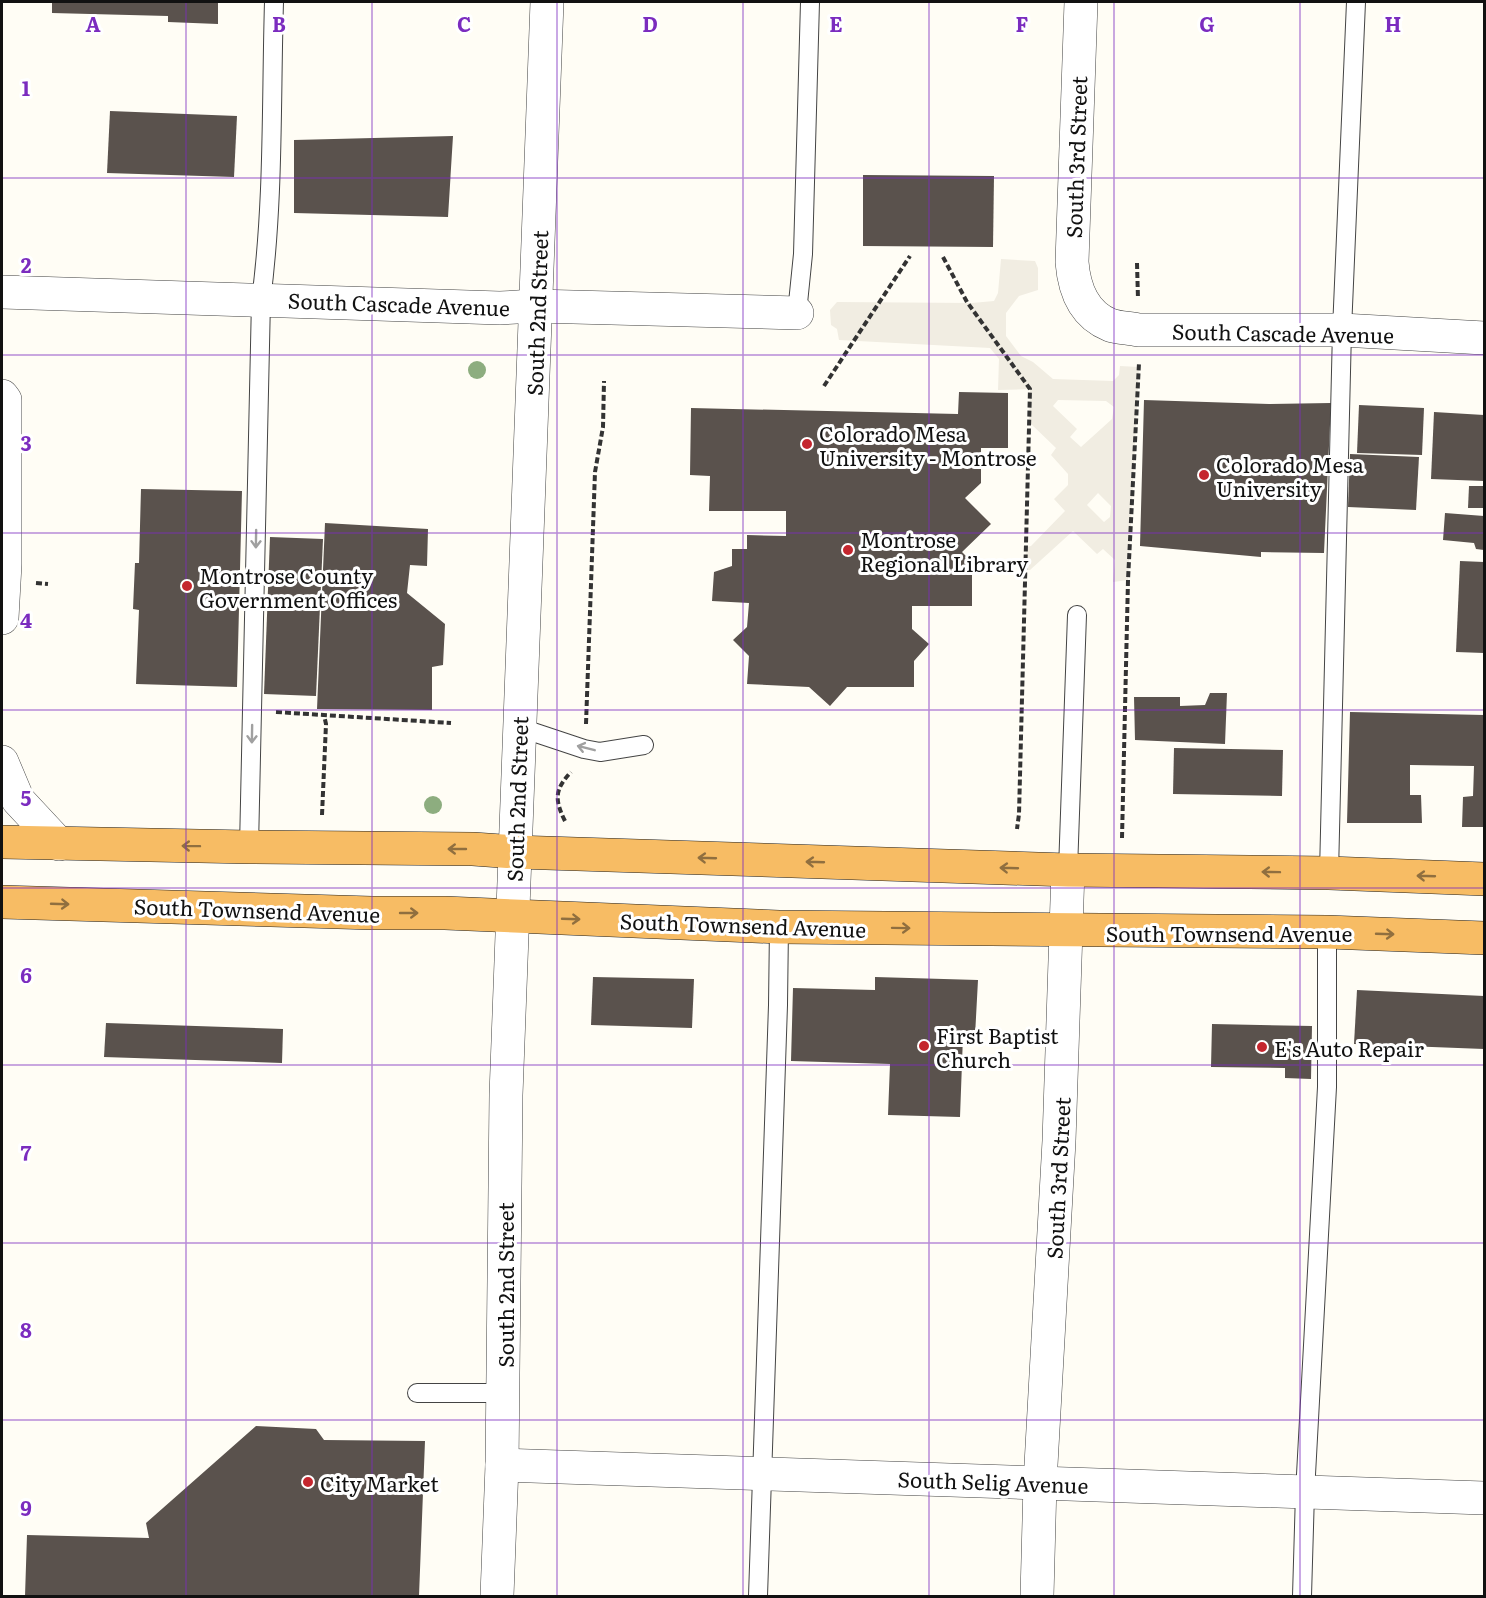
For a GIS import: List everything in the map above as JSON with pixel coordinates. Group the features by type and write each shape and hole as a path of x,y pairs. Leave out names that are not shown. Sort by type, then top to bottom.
{"highway":[{"path":"2,842 473,849 1068,870 1329,873 1485,879"},
{"name":"South Townsend Avenue","path":"2,902 512,916 779,927 1327,932 1485,938"}],"street":[{"name":"South 2nd Street","path":"497,1596 502,1465 506,1095 518,728 548,2"},
{"name":"South 3rd Street","path":"1081,2 1072,262 1076,291 1088,309"},
{"name":"South Cascade Avenue","path":"2,292 500,308 536,306 797,313"},
{"name":"South Cascade Avenue","path":"1088,309 1109,325 1138,330 1342,330 1485,338"},
{"path":"2,396 5,400 5,564 2,618"},
{"path":"2,762 18,800 59,844"},
{"name":"South 3rd Street","path":"1037,1596 1040,1483 1059,1141 1068,870"},
{"name":"South Selig Avenue","path":"502,1465 1485,1498"}],"lane":[{"path":"249,847 261,300 267,253 272,146 274,2"},
{"path":"797,313 803,254 810,2"},
{"path":"1329,873 1342,330 1356,2"},
{"name":"South 3rd Street","path":"1068,870 1077,615"},
{"path":"518,728 600,752 644,745"},
{"path":"758,1596 779,927"},
{"path":"1302,1596 1305,1493 1327,1087 1327,932"},
{"path":"417,1393 503,1393"}],"path":[{"path":"824,386 910,256"},
{"path":"943,257 967,302 1030,389 1017,829"},
{"path":"1122,838 1128,580 1138,367 1137,264"},
{"path":"565,821 558,806 559,785 582,760 584,748 595,472 603,427 604,381"},
{"path":"253,710 452,723"},
{"path":"322,815 326,724 324,715"}],"shaded area":[{"path":"1001,259 1035,261 1038,268 1038,290 1019,296 1006,313 1006,336 1021,356 1033,362 1053,379 1113,381 1119,375 1120,366 1139,367 1128,580 1113,582 1115,560 1103,549 1097,554 1073,531 1030,570 1025,570 1026,547 1031,546 1065,511 1054,499 1068,485 1068,474 1051,455 1056,448 1029,422 1030,389 998,390 999,359 990,348 839,340 837,329 831,325 830,310 837,302 972,303 994,301 998,293","holes":["1058,400 1106,401 1114,407 1112,419 1081,447 1070,437 1077,429 1053,406","1098,493 1111,506 1110,517 1104,522 1087,505"]}],"building":[{"path":"52,2 218,2 218,24 168,22 168,16 52,13"},
{"path":"110,111 237,116 234,177 107,173"},
{"path":"453,136 448,217 294,213 294,140"},
{"path":"863,175 994,176 993,247 863,246"},
{"name":"Montrose Regional Library","path":"959,392 1008,393 1008,448 981,448 981,483 965,498 991,524 962,552 972,562 972,606 912,606 912,629 929,644 914,661 914,687 847,687 830,706 809,687 747,684 749,656 733,640 747,627 749,603 712,601 714,572 732,566 732,549 747,549 747,535 786,536 786,511 709,511 710,476 690,475 691,408 958,414"},
{"name":"Colorado Mesa University","path":"1144,400 1269,404 1331,403 1324,553 1261,552 1261,557 1140,546"},
{"path":"1359,405 1424,408 1422,455 1357,453"},
{"path":"1434,412 1484,415 1484,481 1431,479"},
{"path":"1350,454 1419,457 1416,510 1348,507"},
{"path":"1469,486 1484,486 1484,508 1468,508"},
{"name":"Montrose County Government Offices","path":"141,489 242,491 237,687 136,684 139,610 133,609 135,563 139,563"},
{"path":"1445,513 1484,516 1484,550 1476,549 1474,543 1443,540"},
{"path":"325,523 428,529 427,566 410,565 407,593 445,624 443,665 432,667 432,710 317,709"},
{"path":"270,537 323,539 316,696 264,694"},
{"path":"1460,561 1484,562 1484,653 1456,652"},
{"path":"1210,693 1227,693 1225,744 1135,740 1134,697 1180,697 1180,706 1205,705"},
{"path":"1350,712 1484,715 1484,827 1462,827 1463,797 1473,796 1474,766 1410,765 1410,795 1421,795 1422,823 1347,823"},
{"path":"1174,748 1283,750 1282,796 1173,794"},
{"path":"593,977 694,979 692,1028 591,1025"},
{"path":"875,977 978,980 975,1036 963,1036 960,1117 888,1115 890,1064 791,1061 793,988 875,990"},
{"path":"1357,990 1484,996 1484,1049 1354,1044"},
{"path":"106,1023 283,1029 282,1063 104,1057"},
{"name":"E's Auto Repair","path":"1212,1024 1312,1026 1311,1079 1285,1078 1285,1068 1211,1067"},
{"name":"City Market","path":"256,1426 316,1429 324,1440 425,1441 419,1596 25,1596 27,1535 149,1538 146,1523"}],"place":[{"name":"Colorado Mesa University - Montrose","path":"807,444"},
{"name":"Colorado Mesa University","path":"1204,475"},
{"name":"Montrose Regional Library","path":"848,550"},
{"name":"Montrose County Government Offices","path":"187,586"},
{"name":"First Baptist Church","path":"924,1046"},
{"name":"E's Auto Repair","path":"1262,1047"},
{"name":"City Market","path":"308,1482"}]}
